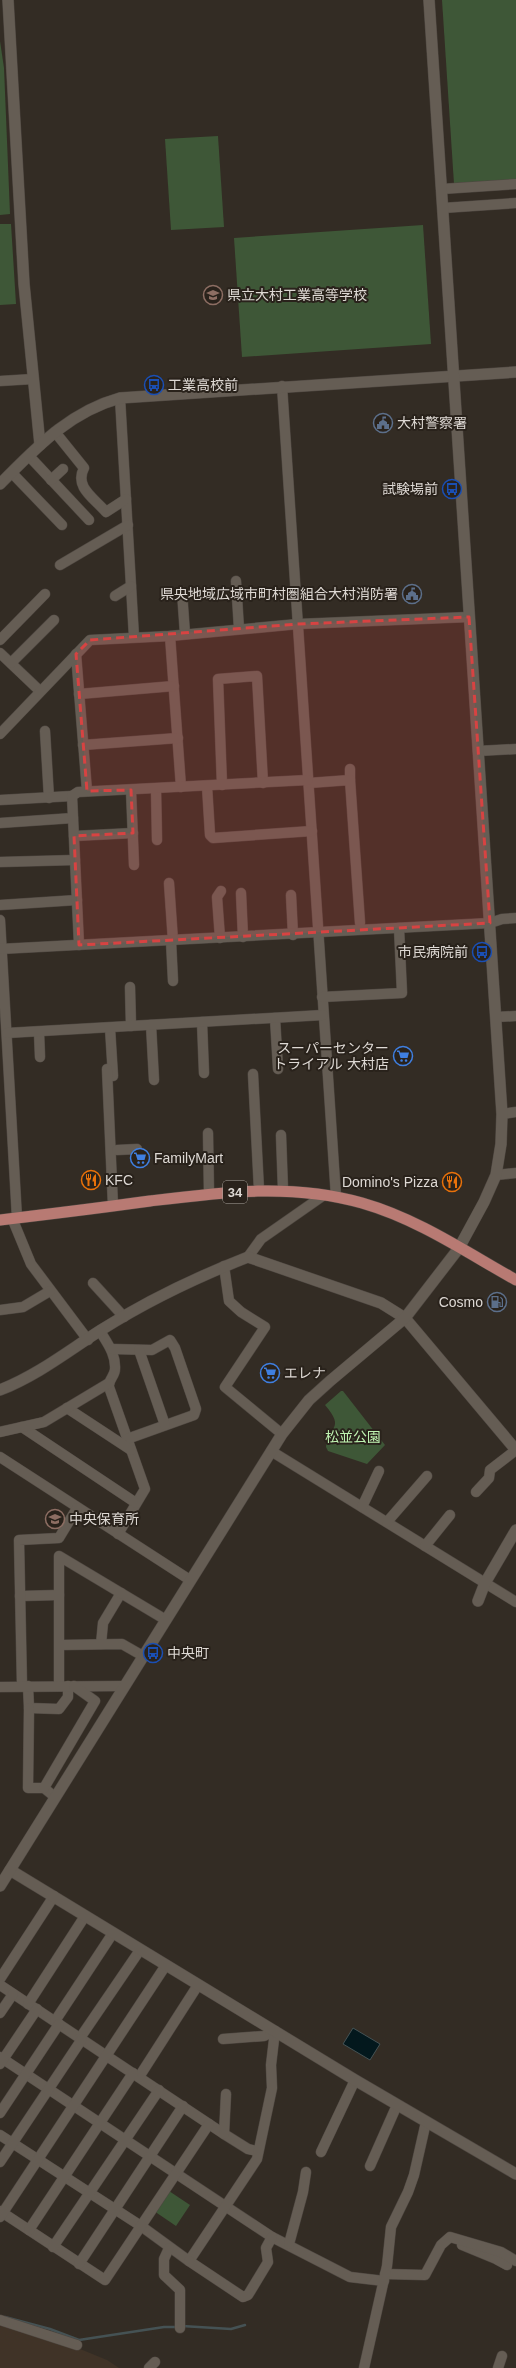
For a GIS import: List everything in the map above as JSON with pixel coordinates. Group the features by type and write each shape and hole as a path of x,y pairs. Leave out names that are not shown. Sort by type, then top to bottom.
{"highway":[{"name":"34","path":"0,1220 209,1194 259,1190 283,1190 330,1196 392,1213 423,1227 516,1280"}],"street":[{"path":"8,0 24,284 40,445"},
{"path":"0,1886 282,1434 309,1400 405,1318 459,1248 484,1202 496,1175 501,1144 502,1114 452,376 442,189 429,0"},
{"path":"442,189 516,184"},
{"path":"442,208 516,203"},
{"path":"62,525 4,477 55,432 84,411 120,398 282,386 516,372"},
{"path":"0,381 33,378"},
{"path":"0,1390 23,1381 100,1331 169,1292 224,1266 248,1257 261,1239 330,1196 322,997 282,386"},
{"path":"120,398 134,637"},
{"path":"55,432 84,468 80,478 81,485 106,512 126,499"},
{"path":"29,456 89,520"},
{"path":"51,480 63,469"},
{"path":"60,565 128,525"},
{"path":"236,581 239,629"},
{"path":"114,596 131,586"},
{"path":"182,592 185,634"},
{"path":"0,640 45,594"},
{"path":"0,734 90,640 170,636 298,624 469,617"},
{"path":"11,663 54,620"},
{"path":"170,636 181,788"},
{"path":"0,653 40,691"},
{"path":"76,654 87,791"},
{"path":"222,785 218,679 257,676 263,783"},
{"path":"79,694 174,686"},
{"path":"45,731 48,798"},
{"path":"84,745 178,738"},
{"path":"478,751 516,749"},
{"path":"350,769 360,923"},
{"path":"0,800 72,796 78,792 87,791 350,780"},
{"path":"207,786 210,835 213,838 312,831"},
{"path":"156,789 157,840"},
{"path":"131,790 134,865"},
{"path":"72,796 79,945"},
{"path":"0,823 73,818"},
{"path":"74,836 133,834"},
{"path":"0,862 75,860"},
{"path":"169,883 173,981"},
{"path":"220,938 217,897 221,891"},
{"path":"241,893 243,937"},
{"path":"290,895 293,935"},
{"path":"0,905 77,900"},
{"path":"1,948 293,935 318,932 490,923 502,919 516,918"},
{"path":"0,920 8,1033 15,1218 31,1264 88,1340"},
{"path":"322,997 402,993 399,928"},
{"path":"130,986 131,1026"},
{"path":"8,1033 322,1015"},
{"path":"496,1017 516,1016"},
{"path":"275,1018 278,1069"},
{"path":"202,1022 204,1073"},
{"path":"152,1025 154,1080"},
{"path":"110,1028 114,1092"},
{"path":"39,1032 40,1057"},
{"path":"107,1069 116,1206"},
{"path":"253,1074 259,1190"},
{"path":"502,1114 516,1112"},
{"path":"208,1133 209,1194"},
{"path":"281,1135 283,1190"},
{"path":"116,1206 117,1146 137,1149"},
{"path":"496,1175 516,1173"},
{"path":"248,1257 381,1303 405,1318 516,1450 490,1470 489,1478 476,1492"},
{"path":"224,1266 229,1301 241,1312 265,1327 224,1387 282,1434"},
{"path":"93,1283 124,1317"},
{"path":"0,1310 23,1308 50,1291"},
{"path":"0,1432 44,1422 109,1383 115,1370 112,1349 100,1331"},
{"path":"112,1349 152,1350 170,1340 180,1363 196,1409 194,1414 127,1439"},
{"path":"139,1350 165,1425"},
{"path":"109,1383 145,1489 118,1534"},
{"path":"67,1408 131,1450"},
{"path":"22,1427 136,1503"},
{"path":"271,1451 516,1602"},
{"path":"0,1458 190,1580"},
{"path":"362,1507 379,1471"},
{"path":"387,1522 427,1476"},
{"path":"29,1708 59,1709 68,1697 60,1645 58,1538 76,1508"},
{"path":"425,1546 450,1515"},
{"path":"478,1601 485,1582 516,1530"},
{"path":"55,1797 44,1788 28,1788 29,1708 25,1686 20,1596 19,1540 58,1538"},
{"path":"59,1556 166,1620"},
{"path":"101,1644 103,1623 122,1593"},
{"path":"20,1596 59,1595"},
{"path":"60,1645 122,1644 143,1656"},
{"path":"44,1788 95,1702 67,1686"},
{"path":"0,1687 124,1686"},
{"path":"10,1870 355,2080 516,2174"},
{"path":"0,1979 54,1896"},
{"path":"85,1916 1,2060 48,2089 272,2237 289,2244 350,2277 425,2275 441,2245 450,2237 501,2252 511,2263"},
{"path":"0,2113 113,1933"},
{"path":"0,2162 140,1950"},
{"path":"166,1965 108,2056 1,2214 29,2230 105,2280 209,2124"},
{"path":"0,1985 224,2134 248,2149 257,2151"},
{"path":"29,2230 99,2124 136,2075 198,1985"},
{"path":"0,2013 13,1994"},
{"path":"223,2039 264,2036 275,2031"},
{"path":"189,2261 257,2160 257,2151 272,2088 271,2065 275,2031"},
{"path":"321,2152 355,2080"},
{"path":"53,2247 159,2090"},
{"path":"224,2134 226,2094"},
{"path":"370,2166 397,2105"},
{"path":"79,2264 183,2106"},
{"path":"364,2368 385,2277 390,2227 408,2192 414,2176 426,2122"},
{"path":"0,2135 141,2226 169,2248 243,2297 248,2295 268,2262 266,2248 272,2237"},
{"path":"289,2244 303,2192 306,2172"},
{"path":"169,2248 164,2259 164,2275 180,2290 180,2326"},
{"path":"0,2320 78,2345"},
{"path":"498,2368 502,2356"}],"highlighted area":[{"path":"469,617 490,923 79,945 74,836 133,833 131,790 87,791 76,654 90,640 298,624"}],"shaded area":[{"path":"0,2325 58,2340 107,2360 119,2368 0,2368"}],"green space":[{"path":"442,0 516,0 516,180 454,184"},
{"path":"0,41 4,68 10,214 0,215"},
{"path":"218,136 224,227 171,230 165,139"},
{"path":"0,224 11,224 16,304 0,305"},
{"path":"423,225 431,344 242,357 234,238"},
{"name":"松並公園","path":"341,1391 343,1391 385,1445 367,1464 328,1451 326,1447 327,1440 335,1423 331,1413 325,1405"},
{"path":"169,2191 190,2205 176,2226 154,2211"}],"water":[{"path":"353,2028 380,2044 370,2060 343,2044"}],"waterway":[{"path":"5,2317 50,2329 79,2340 164,2327 177,2327"},
{"path":"182,2326 231,2329 245,2325"}],"place":[{"name":"県立大村工業高等学校","path":"213,295"},
{"name":"工業高校前","path":"154,385"},
{"name":"大村警察署","path":"383,423"},
{"name":"試験場前","path":"452,489"},
{"name":"県央地域広域市町村圏組合大村消防署","path":"412,594"},
{"name":"市民病院前","path":"482,952"},
{"name":"スーパーセンター トライアル 大村店","path":"403,1056"},
{"name":"FamilyMart","path":"140,1158"},
{"name":"KFC","path":"91,1180"},
{"name":"Domino's Pizza","path":"452,1182"},
{"name":"Cosmo","path":"497,1302"},
{"name":"エレナ","path":"270,1373"},
{"name":"中央保育所","path":"55,1519"},
{"name":"中央町","path":"153,1653"}]}
